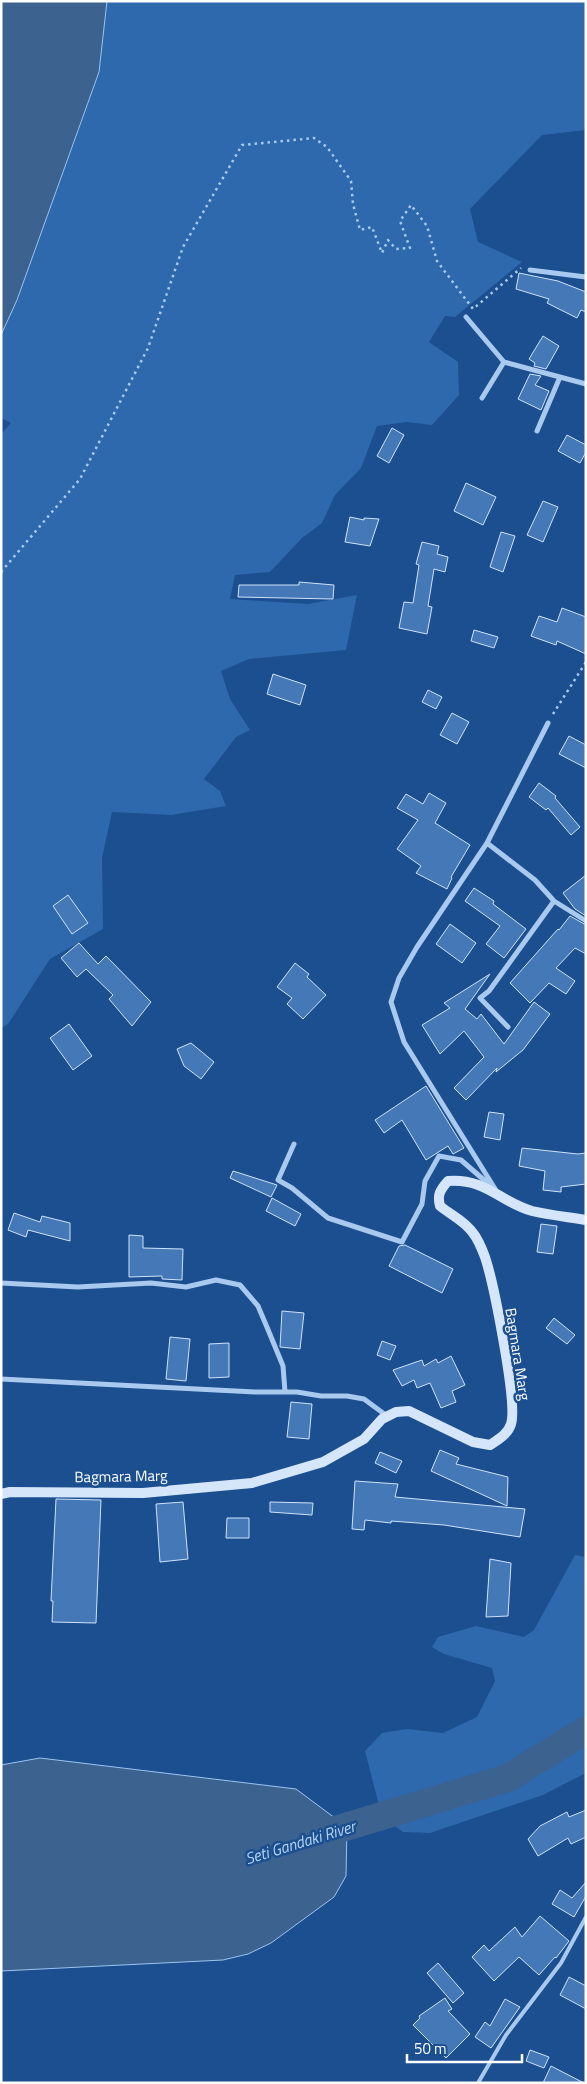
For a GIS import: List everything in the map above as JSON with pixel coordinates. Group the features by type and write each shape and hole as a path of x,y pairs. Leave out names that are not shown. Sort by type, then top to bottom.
{"main road":[{"name":"Bagmara Marg","path":"1,1494 10,1492 143,1493 252,1483 323,1462 364,1439 382,1419 396,1412 409,1411 473,1442 490,1445 504,1436 511,1424 512,1409 507,1362 485,1257 473,1232 462,1221 440,1206 438,1197 441,1189 448,1181 462,1180 479,1184 530,1210 586,1220"}],"street":[{"path":"530,270 586,277"},
{"path":"466,317 504,362 586,384"},
{"path":"482,398 504,362"},
{"path":"537,431 560,377"},
{"path":"498,1193 404,1042 391,1002 399,978 416,947 487,843 548,723"},
{"path":"487,843 535,880 554,901 586,921"},
{"path":"508,1027 480,998 488,991 554,901"},
{"path":"294,1144 278,1180 292,1188 328,1218 402,1242 422,1204 425,1181 439,1156 461,1160 498,1193"},
{"path":"1,1283 78,1287 151,1283 186,1287 216,1280 240,1285 258,1306 269,1332 283,1366 285,1392"},
{"path":"1,1379 346,1396 364,1399 388,1416"}],"lane":[{"path":"478,2083 506,2035 562,1963 586,1917"}],"path":[{"path":"1,572 80,479 148,348 183,247 242,145 314,138 327,147 351,181 353,204 360,230 372,228 382,253 388,240 396,249 410,248 400,221 411,205 427,226 437,261 474,309 519,268 530,270"},
{"path":"548,723 586,662"}],"shaded area":[{"path":"107,1 586,1 586,130 542,135 470,209 478,242 522,262 455,317 445,316 429,342 458,362 459,395 432,425 407,422 377,426 361,468 335,495 322,523 302,538 270,572 235,575 230,599 308,604 357,595 346,650 249,659 221,671 230,699 250,730 236,737 204,779 220,791 226,806 171,815 112,812 102,858 103,929 50,959 8,1024 1,1028 1,434 11,423 1,418 1,335 17,300 99,72"},
{"path":"575,1555 586,1557 586,1773 543,1795 430,1833 403,1832 382,1817 365,1751 382,1733 407,1729 443,1733 477,1717 495,1681 492,1668 444,1654 432,1647 438,1637 476,1626 524,1637 534,1630"}],"water":[{"path":"1,1 107,1 99,72 17,300 1,335"},
{"path":"40,1758 296,1789 347,1827 346,1876 334,1897 271,1943 248,1954 223,1960 1,1971 1,1765"}],"building":[{"path":"519,273 558,281 586,292 586,312 581,310 577,318 547,303 549,299 516,289"},
{"path":"543,336 559,346 546,369 534,366 535,363 529,359"},
{"path":"530,374 541,376 535,385 549,391 541,410 518,399"},
{"path":"392,428 404,435 389,463 377,456"},
{"path":"567,435 586,445 586,452 580,463 558,451"},
{"path":"466,483 496,497 483,525 454,511"},
{"path":"543,501 558,507 543,542 527,535"},
{"path":"350,517 364,520 364,518 379,519 370,546 345,542"},
{"path":"501,532 515,536 503,572 490,567"},
{"path":"422,542 439,546 437,554 448,557 445,572 434,569 428,606 432,607 427,634 399,628 404,602 413,603 419,565 416,564"},
{"path":"299,582 334,585 333,599 238,597 239,585 299,585"},
{"path":"562,608 586,617 586,654 557,641 556,645 531,636 539,616 557,622"},
{"path":"474,630 498,637 494,648 471,641"},
{"path":"273,674 306,685 300,705 267,694"},
{"path":"428,690 442,697 436,709 422,702"},
{"path":"452,713 469,722 457,744 440,735"},
{"path":"569,736 586,745 586,768 559,754"},
{"path":"539,783 556,796 555,798 580,827 571,835 548,808 546,810 529,797"},
{"path":"429,793 446,803 435,823 470,845 451,877 447,889 416,873 421,866 397,849 418,820 397,808 406,794 423,804"},
{"path":"586,875 586,916 575,909 563,893"},
{"path":"474,888 494,901 493,904 526,929 504,958 486,944 500,926 465,901"},
{"path":"68,895 88,923 72,934 53,906"},
{"path":"570,916 586,925 586,954 575,948 556,968 575,981 566,994 549,983 530,1003 510,983"},
{"path":"450,924 476,943 462,963 436,944"},
{"path":"79,943 98,964 106,956 151,1002 132,1026 109,999 113,995 86,969 77,977 61,958"},
{"path":"295,963 309,974 307,977 326,995 303,1019 287,1004 292,998 277,987"},
{"path":"490,974 465,1009 477,1019 481,1014 504,1044 534,1002 550,1014 523,1050 496,1072 497,1068 466,1100 454,1088 484,1057 464,1031 440,1054 422,1025 450,1008 444,1003"},
{"path":"69,1024 92,1056 73,1070 50,1038"},
{"path":"191,1043 214,1062 201,1079 184,1066 177,1049"},
{"path":"426,1086 464,1148 453,1154 448,1146 426,1160 402,1120 384,1133 375,1120"},
{"path":"489,1112 504,1114 500,1140 484,1137"},
{"path":"522,1148 578,1154 586,1153 586,1184 561,1187 561,1192 543,1190 545,1171 519,1166"},
{"path":"233,1171 277,1185 271,1197 230,1178"},
{"path":"272,1198 301,1214 295,1226 266,1211"},
{"path":"14,1213 40,1222 42,1216 70,1223 70,1241 28,1230 26,1237 8,1230"},
{"path":"541,1224 557,1226 553,1254 537,1252"},
{"path":"129,1235 143,1236 143,1248 183,1249 182,1280 162,1279 162,1276 129,1277"},
{"path":"405,1245 453,1269 442,1293 389,1266 399,1246"},
{"path":"282,1311 304,1313 300,1349 280,1347"},
{"path":"554,1318 575,1335 567,1344 546,1328"},
{"path":"170,1337 190,1339 186,1381 166,1379"},
{"path":"382,1341 396,1346 390,1360 377,1355"},
{"path":"229,1343 229,1377 209,1378 209,1344"},
{"path":"451,1356 465,1385 452,1391 456,1402 441,1408 430,1383 417,1388 414,1380 402,1386 393,1370 422,1360 424,1366 436,1359 438,1363"},
{"path":"291,1402 312,1404 309,1439 287,1437"},
{"path":"440,1450 459,1458 456,1464 508,1477 507,1506 431,1471"},
{"path":"380,1452 402,1461 396,1473 375,1463"},
{"path":"355,1481 398,1484 395,1497 525,1509 520,1537 444,1525 391,1521 391,1523 365,1520 364,1530 352,1529"},
{"path":"56,1499 101,1500 96,1623 52,1622 53,1601 51,1601"},
{"path":"183,1502 188,1559 160,1562 156,1504"},
{"path":"270,1502 313,1503 312,1515 270,1512"},
{"path":"227,1518 249,1518 249,1538 226,1538"},
{"path":"490,1559 511,1563 508,1616 486,1617"},
{"path":"586,1810 586,1837 571,1844 568,1838 538,1856 528,1839 540,1826 567,1812 569,1817"},
{"path":"586,1882 586,1896 574,1917 552,1904 560,1890 572,1898"},
{"path":"540,1916 569,1941 539,1975 519,1957 494,1981 472,1957 484,1945 489,1951 515,1927 522,1937"},
{"path":"438,1963 464,1993 453,2003 427,1973"},
{"path":"569,1977 586,1986 586,2009 560,1995"},
{"path":"445,1998 452,2009 448,2011 470,2034 446,2058 413,2025 420,2018 419,2016"},
{"path":"505,1999 520,2007 491,2048 475,2037 485,2022 490,2026"},
{"path":"530,2050 549,2057 544,2068 526,2061"},
{"path":"551,2066 584,2083 543,2083"}],"waterway":[{"name":"Seti Gandaki River","path":"312,1837 508,1778 586,1730"}]}
